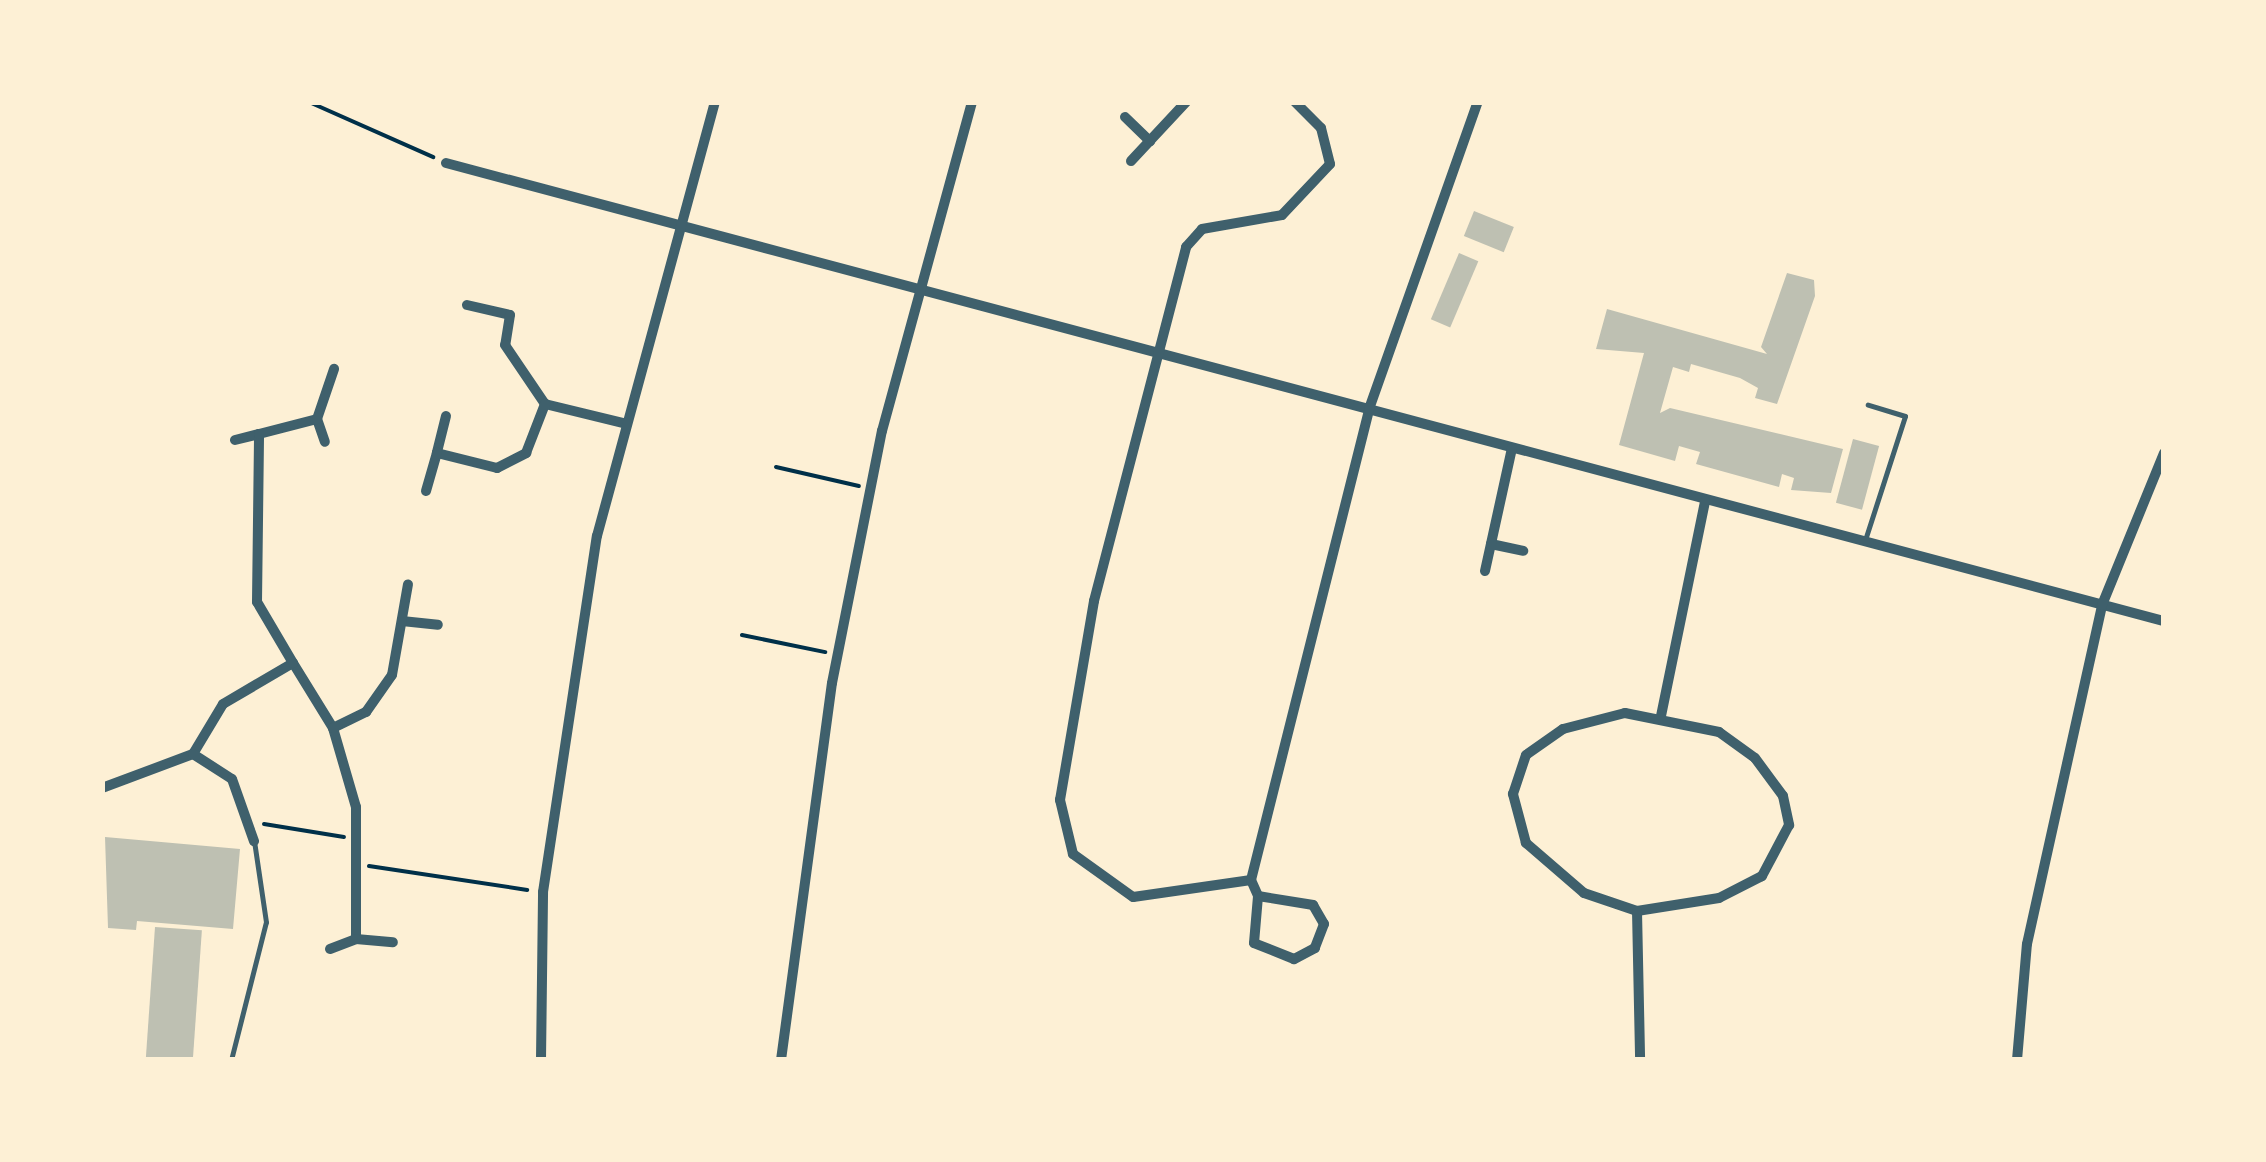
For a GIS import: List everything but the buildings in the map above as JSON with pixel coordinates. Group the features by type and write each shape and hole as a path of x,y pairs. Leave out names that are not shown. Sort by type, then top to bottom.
{"street":[{"path":"541,1060 543,892 598,536 678,224 716,102"},
{"path":"781,1060 838,654 871,489 919,290 972,102"},
{"path":"1132,161 1186,102"},
{"path":"1251,880 1133,897 1073,854 1060,800 1152,351 1186,247 1202,230 1282,215 1330,164 1321,128 1295,102"},
{"path":"1258,896 1313,904 1324,924 1315,948 1294,959 1254,943 1258,896 1251,880 1369,409 1478,102"},
{"path":"1126,118 1150,141"},
{"path":"446,163 2164,621"},
{"path":"468,305 510,316 505,345 546,404 627,424"},
{"path":"325,442 317,418 334,369"},
{"path":"436,452 497,468 526,453 546,404"},
{"path":"426,492 446,416"},
{"path":"235,440 317,418"},
{"path":"259,434 257,602 332,728 361,840 356,940"},
{"path":"1485,571 1512,448"},
{"path":"2017,1060 2027,944 2102,605 2164,453"},
{"path":"1661,716 1705,501"},
{"path":"1491,544 1523,552"},
{"path":"332,728 366,712 392,675 408,584"},
{"path":"402,621 438,625"},
{"path":"102,788 193,754 224,704 294,662"},
{"path":"1661,716 1719,732 1755,758 1782,796 1788,825 1762,876 1682,908 1637,911 1550,871 1526,843 1513,794 1542,740 1593,718 1661,716"},
{"path":"193,754 232,779 254,841"},
{"path":"1637,911 1640,1060"},
{"path":"330,949 356,940 393,942"}],"lane":[{"path":"1864,543 1905,416 1868,405"},
{"path":"231,1060 266,922 254,841"}],"path":[{"path":"309,102 446,163"},
{"path":"776,468 871,489"},
{"path":"742,634 838,654"},
{"path":"250,821 361,840"},
{"path":"359,865 543,892"}]}
